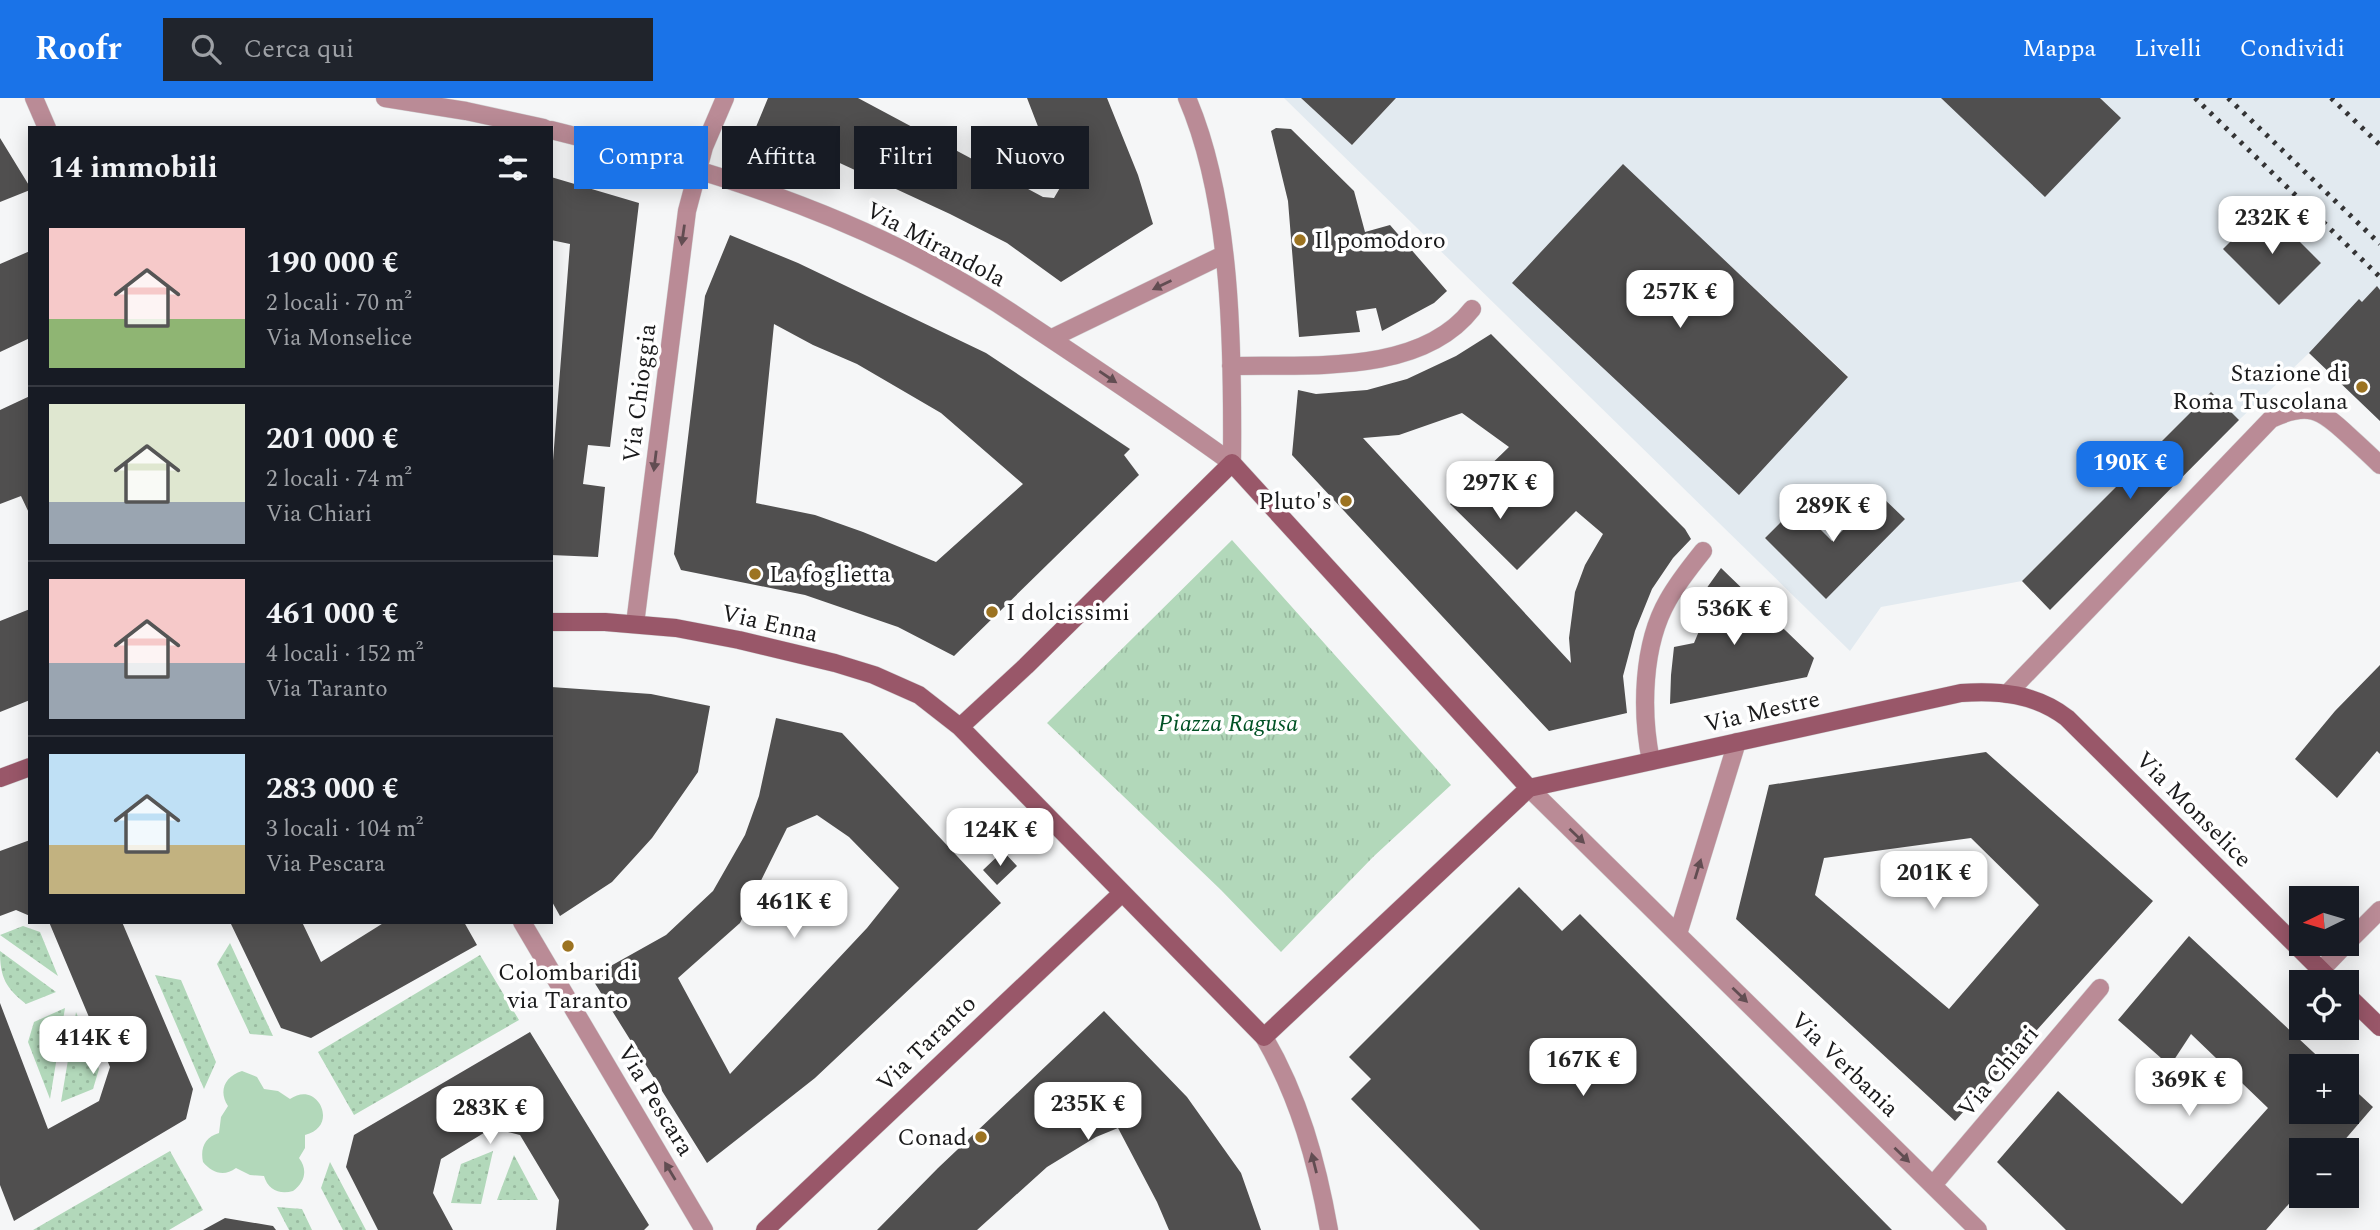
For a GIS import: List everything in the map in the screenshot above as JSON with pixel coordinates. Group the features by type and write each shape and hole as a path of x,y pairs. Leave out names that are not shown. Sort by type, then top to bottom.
{"main road":[{"path":"1232,463 1528,788 1264,1037 960,727 1026,666 1232,463"},
{"name":"Via Enna","path":"553,622 676,628 739,640 852,668 919,695 960,727"},
{"name":"Via Mestre","path":"1528,788 1961,694 1980,691 2007,694"},
{"name":"Via Monselice","path":"2007,694 2049,705 2067,718 2321,970"},
{"path":"0,778 28,768"},
{"name":"Via Taranto","path":"765,1230 1122,893"},
{"path":"2359,1006 2377,1022"}],"street":[{"path":"34,98 46,126"},
{"path":"385,98 466,111 535,126"},
{"name":"Via Chioggia","path":"708,142 725,98"},
{"path":"1187,98 1214,187 1223,255 1231,366 1232,463"},
{"name":"Via Mirandola","path":"553,131 574,136"},
{"name":"Via Mirandola","path":"708,172 805,207 919,258 960,279 1052,338"},
{"name":"Via Chioggia","path":"635,624 683,233 693,189"},
{"path":"1223,255 1052,338 1232,463"},
{"path":"1231,366 1346,363 1396,355 1452,330 1472,309"},
{"path":"2007,694 2271,419 2289,411 2307,409 2326,415 2380,465"},
{"path":"1651,761 1644,717 1655,631 1667,601 1703,551"},
{"path":"1678,934 1737,742"},
{"name":"Via Verbania","path":"1528,788 1978,1230"},
{"path":"2359,931 2380,910"},
{"name":"Via Pescara","path":"523,924 704,1230"},
{"name":"Via Chiari","path":"1933,1185 2100,988"},
{"path":"1264,1037 1278,1061 1297,1105 1310,1147 1329,1230"}],"shaded area":[{"path":"1284,98 1301,98 1352,145 1396,98 2380,98 2380,421 2309,353 2239,420 2211,392 2022,581 1881,607 1850,651","holes":["1623,165 1848,376 1739,494","1879,494 1904,519 1826,598 1765,538 1797,506 1832,541"]}],"green space":[{"name":"Piazza Ragusa","path":"1232,540 1451,785 1373,857 1281,952 1221,890 1047,723"},
{"path":"23,926 40,932 58,976 0,935"},
{"path":"230,943 273,1036 250,1034 217,964"},
{"path":"0,951 56,992 26,1004 6,982 1,968"},
{"path":"480,955 519,1020 354,1115 318,1052"},
{"path":"155,975 181,980 216,1062 204,1089"},
{"path":"65,1008 50,1099 28,1042 34,1022"},
{"path":"76,1012 99,1069 93,1089 61,1102"},
{"path":"242,1071 257,1077 264,1089 278,1091 290,1099 300,1094 309,1095 316,1099 321,1107 321,1123 316,1130 305,1135 305,1148 299,1158 304,1167 304,1176 293,1191 275,1190 268,1185 264,1176 250,1175 236,1168 218,1172 203,1162 205,1144 210,1137 219,1133 221,1117 228,1106 224,1095 227,1080"},
{"path":"170,1151 203,1210 169,1230 33,1230"},
{"path":"493,1151 481,1204 451,1203 461,1164"},
{"path":"514,1155 538,1200 497,1200"},
{"path":"330,1162 366,1230 343,1230 321,1188"},
{"path":"277,1207 302,1209 312,1230 289,1230"}],"building":[{"path":"768,98 858,98 910,126 854,126 854,170 840,163 840,126 756,126"},
{"path":"1027,98 1107,98 1138,175 1153,224 1061,282 1007,243 896,189 957,189 957,151 971,158 971,189 1028,189 1043,197 1054,198 1059,189 1089,189 1089,126 1038,126"},
{"path":"1301,98 1396,98 1352,145"},
{"path":"1941,98 2100,98 2121,118 2045,197"},
{"path":"1276,128 1291,129 1354,191 1365,232 1390,225 1447,291 1434,303 1382,331 1376,308 1356,311 1360,332 1299,337 1288,201 1271,131"},
{"path":"0,138 28,184 28,191 0,202"},
{"path":"1623,164 1848,377 1739,495 1512,283"},
{"path":"553,178 574,184 574,189 592,189 639,203 610,447 588,445 583,484 605,487 598,557 553,555 553,461 570,244 553,240"},
{"path":"2265,207 2321,263 2279,305 2223,249"},
{"path":"730,235 798,263 986,353 1130,449 1124,455 1139,475 954,656 898,627 805,595 681,570 674,554 705,296","holes":["774,324 857,364 941,413 1023,484 936,562 815,515 756,503"]},
{"path":"28,252 28,339 0,352 0,264"},
{"name":"Stazione di Roma Tuscolana","path":"2377,286 2380,290 2380,421 2309,353 2359,299 2362,302"},
{"path":"1491,334 1685,529 1691,539 1673,558 1652,589 1635,631 1623,676 1627,713 1549,731 1292,455 1298,390 1316,394 1367,390 1407,379 1456,356","holes":["1462,413 1509,447 1450,504 1517,570 1576,511 1603,534 1585,565 1575,592 1569,638 1571,663 1363,438 1399,435"]},
{"path":"2211,392 2239,420 2050,610 2022,581"},
{"path":"28,397 28,511 21,496 0,504 0,410"},
{"path":"1879,494 1905,519 1826,599 1765,538 1797,506 1832,541"},
{"path":"1721,568 1814,658 1807,677 1670,704 1674,647 1694,643 1702,624 1691,610"},
{"path":"28,610 28,701 0,712 0,621"},
{"path":"2380,665 2380,754 2377,751 2337,798 2295,759 2335,711"},
{"path":"553,687 651,694 710,706 698,772 652,838 612,882 560,916 553,904"},
{"path":"776,718 842,733 1001,903 815,1078 707,1163 591,977 666,935 713,891 745,835 759,796","holes":["817,815 849,837 899,888 867,928 730,1074 678,978 740,923 787,828"]},
{"path":"1986,752 2153,901 1955,1121 1736,919 1769,785","holes":["1971,838 2039,905 1949,1009 1815,895 1824,858"]},
{"path":"28,841 28,915 16,910 0,916 0,851"},
{"path":"1003,851 1017,866 997,885 983,870"},
{"path":"1519,887 1562,931 1580,914 1892,1230 1480,1230 1351,1099 1371,1079 1349,1057"},
{"path":"50,924 123,924 193,1089 186,1119 14,1221 0,1185 0,1003 48,1129 99,1101 110,1067"},
{"path":"231,924 303,924 321,962 382,924 465,924 477,945 311,1038 281,1028"},
{"path":"2189,936 2289,1030 2289,1040 2300,1040 2315,1054 2289,1054 2289,1124 2358,1124 2346,1138 2289,1138 2289,1204 2266,1230 2066,1230 1997,1162 2058,1091 2182,1204 2268,1108 2191,1034 2170,1066 2118,1020"},
{"path":"1104,1011 1187,1097 1241,1173 1261,1230 1169,1230 1118,1128 1096,1137 1047,1167 977,1230 877,1230 938,1168"},
{"path":"530,1032 649,1225 644,1230 556,1230 559,1200 520,1135 492,1128 441,1159 433,1193 453,1230 378,1230 346,1167 354,1135"},
{"path":"2359,1094 2373,1107 2359,1123"},
{"path":"225,1218 273,1226 276,1230 203,1230"}],"railway":[{"path":"2195,98 2380,277"},
{"path":"2228,98 2380,244"},
{"path":"2331,98 2380,145"}],"place":[{"name":"Il pomodoro","path":"1300,240"},
{"name":"Stazione di Roma Tuscolana","path":"2362,387"},
{"name":"Pluto's","path":"1346,501"},
{"name":"La foglietta","path":"755,574"},
{"name":"I dolcissimi","path":"992,612"},
{"name":"Colombari di via Taranto","path":"568,946"},
{"name":"Conad","path":"981,1137"}]}
